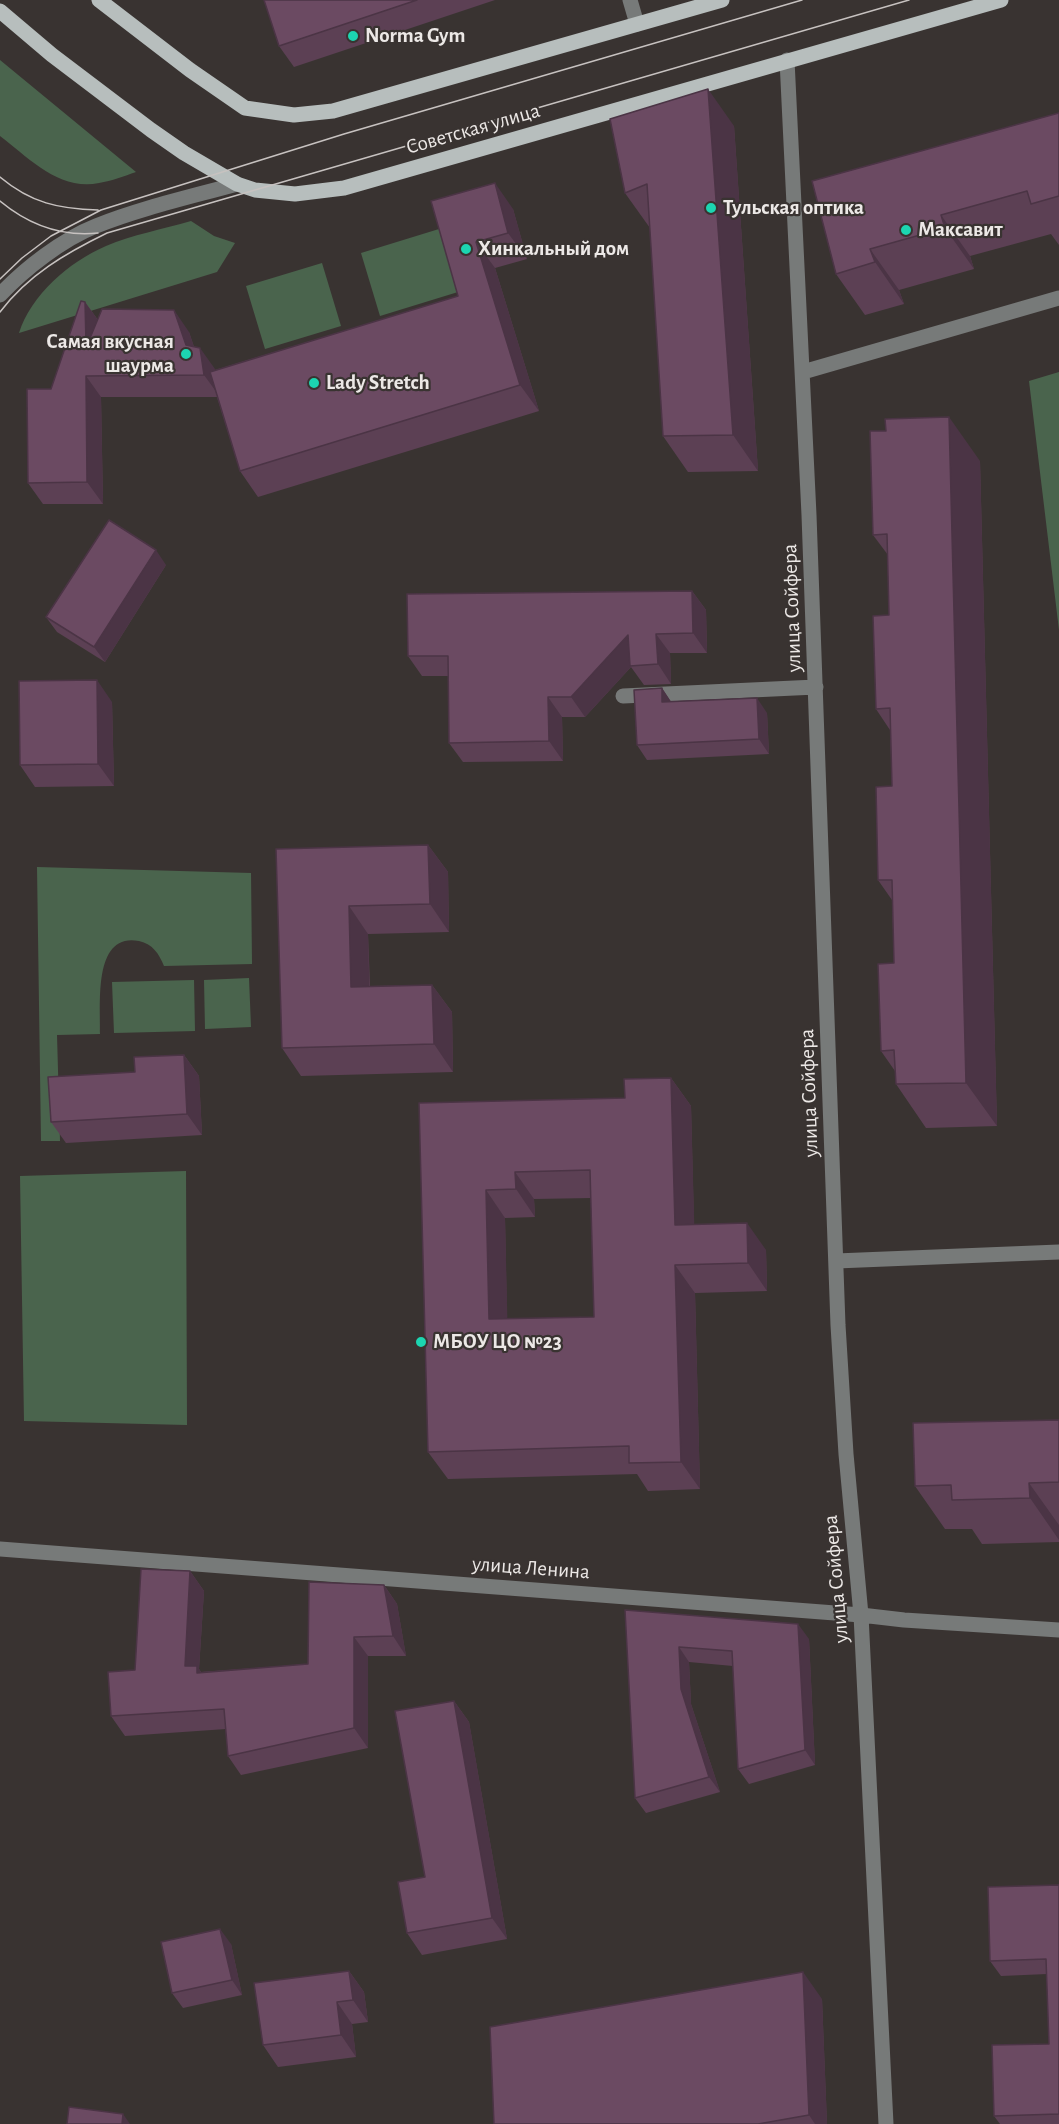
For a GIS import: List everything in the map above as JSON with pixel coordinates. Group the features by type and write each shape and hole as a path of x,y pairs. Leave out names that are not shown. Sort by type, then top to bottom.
{"main road":[{"path":"99,0 244,108 294,115 333,111 722,0"},
{"name":"Советская улица","path":"0,11 52,55 184,153 237,184 255,190 295,194 344,188 1001,0"}],"street":[{"path":"630,0 637,24"},
{"name":"улица Сойфера","path":"787,60 816,687 836,1261 846,1454 861,1615 886,2124"},
{"path":"0,295 28,269 67,242 94,227 237,184"},
{"path":"803,372 1059,298"},
{"path":"623,696 816,687"},
{"path":"836,1261 1059,1252"},
{"name":"улица Ленина","path":"0,1549 904,1620 1059,1630"}],"green space":[{"path":"0,60 136,172 99,183 71,182 45,171 0,136"},
{"path":"191,221 214,236 235,243 217,272 19,333 32,306 42,293 78,261 116,242"},
{"path":"439,229 458,292 380,316 361,253"},
{"path":"322,263 341,326 265,349 246,286"},
{"path":"1059,372 1059,630 1029,381"},
{"path":"37,867 251,873 252,964 164,966 155,950 144,942 124,941 113,948 106,959 102,974 100,1034 57,1035 60,1141 41,1141"},
{"path":"249,978 251,1027 205,1029 204,980"},
{"path":"194,980 195,1031 114,1033 112,982"},
{"path":"186,1171 187,1425 24,1421 20,1176"}],"building":[{"path":"264,0 417,0 279,46"},
{"path":"708,89 733,435 663,436 647,184 625,193 610,119"},
{"path":"1059,113 1059,196 1031,204 1027,191 941,215 945,228 870,249 875,262 836,274 812,181"},
{"path":"495,183 508,233 476,242 520,385 240,471 210,372 458,296 431,201"},
{"path":"81,301 85,302 86,343 88,343 102,309 174,310 186,345 200,348 204,375 86,376 87,482 28,483 27,389 51,389"},
{"path":"949,417 966,1083 896,1084 894,1050 881,1051 878,964 894,963 892,880 878,880 876,787 892,786 890,708 876,709 873,616 889,615 887,534 873,535 870,431 886,431 885,419"},
{"path":"109,520 156,550 94,647 46,617"},
{"path":"692,591 693,633 656,634 658,664 630,666 628,635 571,697 548,697 549,741 449,743 448,656 408,656 407,594"},
{"path":"97,680 98,764 20,765 19,681"},
{"path":"662,688 662,702 757,698 759,739 637,745 634,690"},
{"path":"428,845 430,904 349,906 351,987 432,985 434,1044 282,1048 276,849"},
{"path":"184,1055 187,1114 51,1122 48,1077 135,1072 134,1057"},
{"path":"671,1078 675,1225 747,1223 748,1263 675,1265 681,1462 629,1463 629,1446 428,1452 419,1103 625,1098 624,1079","holes":["590,1170 594,1317 489,1319 486,1190 516,1189 515,1172"]},
{"path":"1059,1420 1059,1482 1029,1483 1030,1498 952,1500 951,1485 915,1486 913,1423"},
{"path":"141,1569 190,1571 185,1666 197,1666 197,1673 308,1664 309,1582 384,1585 393,1636 354,1637 354,1728 228,1756 224,1709 111,1716 108,1672 135,1670"},
{"path":"625,1610 798,1624 805,1750 738,1769 732,1651 679,1647 681,1689 709,1777 635,1798"},
{"path":"454,1701 492,1918 407,1933 398,1882 425,1877 395,1711"},
{"path":"1059,1885 1059,2114 994,2116 992,2045 1049,2044 1046,1959 990,1961 988,1887"},
{"path":"220,1929 232,1980 172,1993 161,1942"},
{"path":"349,1971 353,2000 337,2002 341,2035 263,2045 254,1983"},
{"path":"803,1972 809,2115 758,2124 494,2124 490,2027"},
{"path":"69,2107 123,2114 122,2124 67,2124"}],"tram line":[{"path":"0,279 22,258 51,236 101,210 344,134 802,0"},
{"path":"0,312 35,276 107,233 909,0"},
{"path":"0,177 34,199 58,206 98,210"},
{"path":"0,201 22,217 46,228 71,233 98,233"}],"place":[{"name":"Norma Gym","path":"353,36"},
{"name":"Тульская оптика","path":"711,208"},
{"name":"Максавит","path":"906,230"},
{"name":"Хинкальный дом","path":"466,249"},
{"name":"Самая вкусная шаурма","path":"186,354"},
{"name":"Lady Stretch","path":"314,383"},
{"name":"МБОУ ЦО №23","path":"421,1342"}]}
